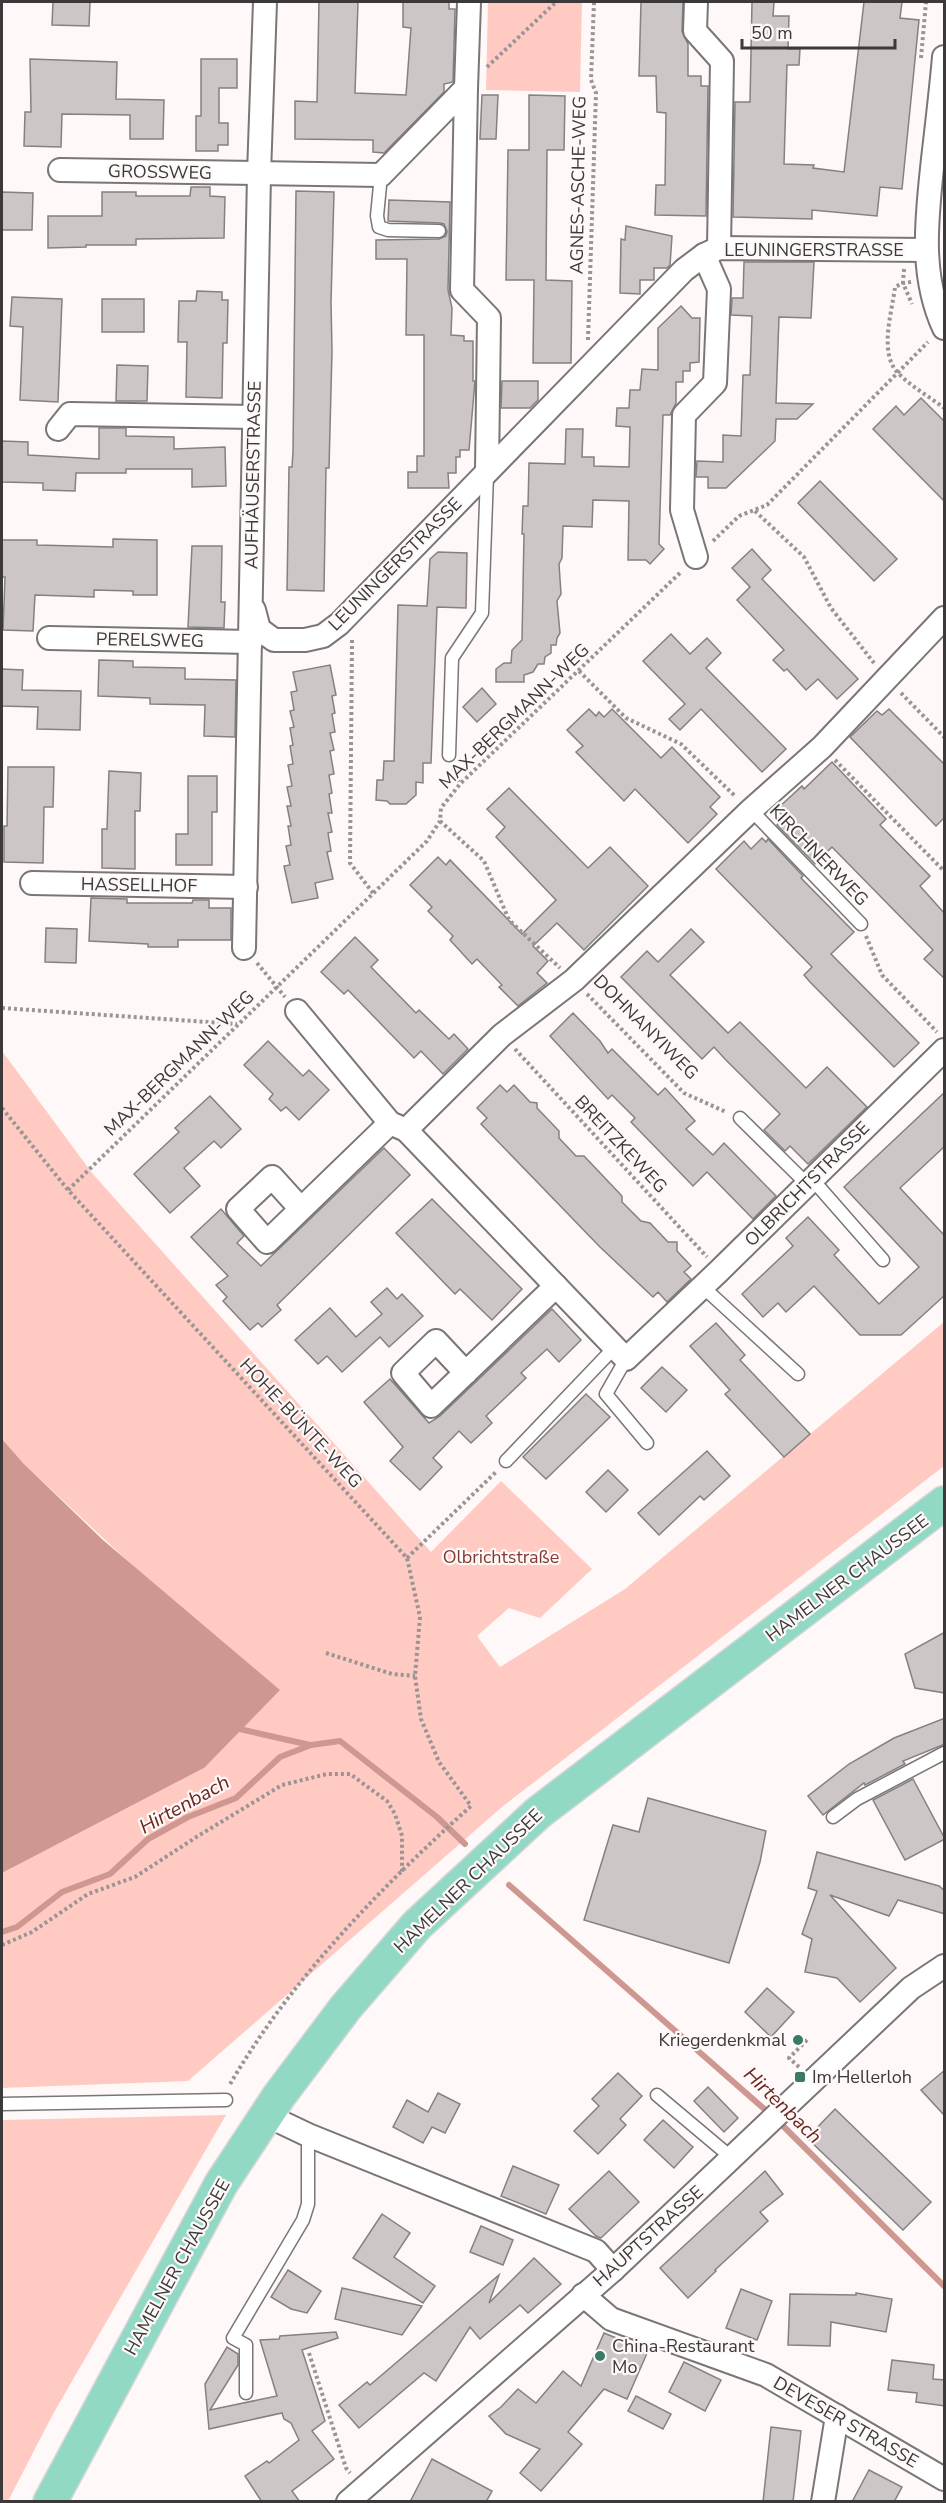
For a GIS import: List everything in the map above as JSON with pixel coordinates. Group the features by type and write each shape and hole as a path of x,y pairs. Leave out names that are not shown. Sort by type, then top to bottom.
{"main road":[{"name":"HAMELNER CHAUSSEE","path":"50,2502 221,2184 266,2115 346,2007 417,1925 538,1813 945,1503"}],"street":[{"name":"AUFHÄUSERSTRASSE","path":"244,948 259,174 265,2"},
{"path":"469,2 462,290 489,318 487,470"},
{"path":"696,2 695,31 722,61 711,251"},
{"path":"944,327 930,280 916,250 927,218 945,57"},
{"path":"381,176 466,88"},
{"name":"GROSSWEG","path":"60,170 381,176"},
{"name":"LEUNINGERSTRASSE","path":"250,597 259,629 274,640 305,640 323,636 352,610 684,270 711,251 916,250"},
{"name":"LEUNINGERSTRASSE","path":"696,557 682,510 684,415 716,384 719,289 711,251"},
{"path":"58,429 70,414 254,417"},
{"path":"301,1209 502,1035 574,980 751,810 822,747 886,677 945,618"},
{"name":"PERELSWEG","path":"49,638 251,642"},
{"name":"HASSELLHOF","path":"32,883 246,887"},
{"path":"297,1011 398,1127 620,1354"},
{"name":"OLBRICHTSTRASSE","path":"620,1354 703,1287 945,1050"},
{"path":"466,1373 556,1286"},
{"name":"HAUPTSTRASSE","path":"355,2495 613,2270 911,1988 945,1966"},
{"path":"266,2115 308,2135 596,2252 613,2270"},
{"name":"DEVESER STRASSE","path":"583,2295 611,2319 766,2375 945,2479"},
{"path":"823,2502 837,2416"}],"lane":[{"path":"381,176 377,216 379,227 388,230 439,231"},
{"name":"LEUNINGERSTRASSE","path":"449,755 452,658 482,613 487,470"},
{"name":"KIRCHNERWEG","path":"751,810 861,924"},
{"path":"740,1118 809,1182 883,1260"},
{"path":"703,1287 798,1374"},
{"path":"620,1354 606,1394 647,1443"},
{"path":"507,1461 620,1354"},
{"path":"833,1817 867,1793 945,1753"},
{"path":"657,2095 732,2158"},
{"path":"2,2104 226,2100"},
{"path":"246,2393 246,2345 234,2338 303,2220 308,2204 308,2135"}],"path":[{"path":"466,88 556,2"},
{"name":"AGNES-ASCHE-WEG","path":"586,370 596,93 591,80 594,2"},
{"path":"916,250 903,283 895,287 887,348 892,366 898,374 945,408"},
{"name":"MAX-BERGMANN-WEG","path":"68,1190 427,841 440,821 441,808 460,784 739,516 767,505 944,327"},
{"path":"755,511 804,556 831,609 886,677 945,737"},
{"path":"352,610 350,863 373,893"},
{"path":"579,671 626,718 681,744 751,810"},
{"path":"822,747 945,871"},
{"name":"DOHNANYIWEG","path":"440,821 484,861 509,920 574,980 684,1093 740,1118"},
{"name":"KIRCHNERWEG","path":"861,924 882,975 945,1039"},
{"path":"244,948 297,1011"},
{"path":"2,1008 238,1024"},
{"name":"BREITZKEWEG","path":"502,1035 719,1271"},
{"name":"HOHE-BÜNTE-WEG","path":"2,1108 68,1190 407,1558"},
{"path":"226,2100 226,2091 243,2063 303,1979 373,1901 471,1806 439,1762 421,1719 415,1676 420,1617 407,1558 507,1461"},
{"path":"326,1653 392,1674 415,1676"},
{"path":"2,1945 32,1932 88,1894 135,1877 282,1785 327,1774 350,1774 387,1801 395,1814 402,1836 402,1872"},
{"path":"809,2038 789,2058 814,2079"},
{"path":"309,2353 355,2495"}],"green space":[{"path":"488,2 582,2 580,92 486,90"},
{"name":"Olbrichtstraße","path":"2,1051 92,1173 431,1552 501,1481 592,1569 540,1618 509,1608 477,1636 500,1667 625,1589 944,1322 944,1466 502,1807 188,2081 2,2088 2,1873 204,1768 132,1565 24,1464 2,1439"},
{"path":"226,2115 53,2414 8,2501 2,2501 2,2120"}],"shaded area":[{"path":"2,1439 24,1464 103,1540 280,1690 204,1768 2,1873"}],"building":[{"path":"53,2 90,2 89,26 52,25"},
{"path":"319,2 358,2 355,93 406,95 411,28 403,27 403,2 449,2 449,9 455,9 453,82 444,84 444,92 384,153 373,152 373,140 295,139 295,101 317,102"},
{"path":"641,2 683,2 682,31 688,44 688,76 701,76 701,86 708,86 706,216 655,215 656,185 665,185 666,113 657,112 656,76 639,76"},
{"path":"752,2 774,2 773,16 789,16 788,49 800,49 799,65 787,65 784,164 814,165 813,168 844,172 864,2 902,2 900,18 919,20 902,189 880,187 877,216 812,210 812,219 733,217 735,102 750,102"},
{"path":"30,59 117,62 116,99 164,100 163,139 130,139 130,115 62,114 61,147 24,146 25,112 31,112"},
{"path":"201,59 237,59 237,88 219,88 219,123 228,123 228,145 218,145 218,151 196,151 196,116 201,116"},
{"path":"482,95 498,95 496,139 480,139"},
{"path":"529,95 565,96 564,150 547,150 546,280 572,281 571,363 533,363 534,280 506,280 508,150 529,150"},
{"path":"191,187 210,187 210,196 225,197 224,238 136,239 136,245 48,248 48,216 102,216 102,192 136,192 136,196 190,196"},
{"path":"296,191 334,192 332,351 329,468 326,468 324,591 287,590 289,467 292,467 293,451"},
{"path":"2,192 33,193 32,230 2,230"},
{"path":"389,200 450,202 448,290 452,308 451,335 464,336 464,341 473,341 473,381 475,381 469,450 460,450 460,457 456,457 456,473 448,473 449,488 408,488 408,472 417,472 417,456 424,456 424,335 406,335 407,259 376,259 376,240 439,239 446,236 447,231 444,224 440,223 388,221"},
{"path":"626,226 672,236 670,265 667,268 654,268 654,280 640,280 640,294 620,293 621,239 625,240"},
{"path":"744,262 814,262 811,318 779,317 776,403 813,404 797,419 776,419 775,441 726,488 708,488 708,477 696,477 697,461 723,462 723,435 741,436 743,375 750,375 752,316 731,315 732,298 743,298"},
{"path":"197,291 222,292 222,300 228,300 227,343 223,343 222,398 186,397 187,342 178,342 179,301 196,301"},
{"path":"12,297 62,299 58,402 20,400 23,327 10,326"},
{"path":"102,299 144,299 144,332 102,332"},
{"path":"681,306 692,318 700,318 699,362 690,363 690,371 683,371 683,382 676,382 676,403 670,415 663,415 659,544 664,549 650,564 646,560 628,560 629,501 593,500 592,527 563,526 562,558 559,564 561,594 557,601 560,633 556,645 551,645 551,653 545,657 544,664 538,664 533,672 524,675 524,682 496,682 496,669 504,663 511,663 512,650 522,640 523,506 528,506 529,463 565,464 566,429 583,429 582,457 594,457 594,466 629,467 630,427 616,426 617,408 629,408 630,390 640,390 642,369 658,370 658,328"},
{"path":"117,365 148,366 147,401 116,401"},
{"path":"502,381 538,381 538,400 530,408 501,408"},
{"path":"921,398 945,422 945,502 873,429 896,406 904,415"},
{"path":"99,428 126,428 126,436 174,437 174,449 225,447 226,486 192,487 192,469 126,469 126,473 76,473 75,491 43,490 43,483 2,482 2,441 28,442 28,455 99,459"},
{"path":"820,481 897,559 874,581 798,503"},
{"path":"113,539 157,540 157,595 133,595 133,591 94,590 94,597 35,595 33,631 3,630 5,577 2,577 2,540 37,540 37,545 113,547"},
{"path":"192,546 222,546 221,602 225,602 224,628 188,627"},
{"path":"752,549 771,570 762,579 858,679 837,699 818,679 806,690 787,669 784,671 773,660 784,650 737,600 750,587 732,568"},
{"path":"438,552 467,553 466,608 437,607 431,763 423,763 423,783 416,782 416,795 406,804 390,804 387,801 376,800 377,780 383,780 384,761 394,761 398,605 427,606 430,559"},
{"path":"671,634 690,654 707,638 721,653 706,668 786,749 762,772 701,709 680,730 669,719 685,704 643,661"},
{"path":"99,660 133,661 133,667 185,668 185,679 236,680 235,737 204,736 205,705 150,704 150,698 98,696"},
{"path":"330,665 336,695 332,696 335,732 330,733 334,750 330,751 334,774 329,775 332,813 328,813 332,832 328,833 331,851 327,852 333,879 315,883 318,898 292,903 284,866 290,865 286,846 291,845 288,826 291,826 287,806 291,806 287,787 292,786 288,765 293,764 290,728 294,727 290,711 294,710 291,692 297,691 293,672"},
{"path":"2,669 23,670 22,690 81,691 80,730 37,729 38,707 2,706"},
{"path":"482,688 496,704 477,722 463,707"},
{"path":"589,709 596,716 599,712 604,717 612,709 661,758 672,747 720,797 710,807 717,814 688,843 635,789 624,801 576,752 583,746 567,730"},
{"path":"889,709 945,765 945,817 936,826 850,737 877,711 882,715"},
{"path":"832,762 886,819 880,825 930,876 920,886 945,914 945,979 924,959 933,950 832,847 815,864 777,825 782,815 777,809 802,786 804,789"},
{"path":"8,767 54,767 53,807 44,807 43,863 4,862"},
{"path":"109,771 141,773 140,811 135,811 135,869 102,868 102,829 107,829"},
{"path":"188,776 217,776 217,812 212,812 212,865 176,865 176,834 188,834"},
{"path":"509,788 588,868 610,847 648,886 584,950 557,923 533,946 548,961 537,973 547,983 518,1006 499,987 502,985 477,959 472,964 450,940 453,936 428,911 432,907 410,885 438,857 446,865 450,860 522,934 556,900 496,837 505,827 487,809"},
{"path":"762,838 766,842 768,839 803,876 801,878 854,932 831,954 919,1043 894,1067 804,975 812,967 716,869 744,841 751,849"},
{"path":"91,898 127,899 127,903 192,903 193,900 209,900 209,908 231,908 231,940 178,940 178,947 148,947 148,944 89,941"},
{"path":"46,928 77,929 76,963 45,962"},
{"path":"691,929 704,942 670,975 728,1033 740,1022 806,1088 827,1067 867,1107 808,1164 790,1146 785,1151 764,1130 780,1114 714,1047 702,1059 621,977 647,951 658,962"},
{"path":"355,937 378,960 371,967 416,1013 419,1010 449,1039 454,1034 468,1049 443,1074 421,1051 414,1058 348,990 344,994 321,972"},
{"path":"573,1013 600,1041 608,1053 612,1049 658,1095 665,1088 695,1121 686,1129 713,1155 724,1143 776,1196 753,1219 707,1172 693,1186 631,1122 635,1118 612,1095 608,1099 550,1036"},
{"path":"268,1041 303,1076 309,1070 329,1090 299,1120 286,1107 281,1111 269,1099 273,1094 244,1065"},
{"path":"500,1085 507,1092 514,1085 530,1102 537,1103 537,1108 559,1131 559,1138 576,1156 584,1156 622,1196 622,1202 641,1221 650,1223 668,1242 677,1242 677,1251 691,1266 684,1272 691,1279 667,1302 658,1292 653,1297 600,1247 481,1124 487,1118 477,1108"},
{"path":"945,1092 945,1146 900,1188 945,1236 945,1295 901,1335 860,1335 814,1286 786,1312 778,1303 763,1317 742,1294 793,1246 786,1238 808,1217 839,1250 834,1255 879,1304 919,1267 844,1187"},
{"path":"210,1096 241,1129 221,1148 214,1141 184,1168 200,1186 170,1213 134,1174 179,1132 175,1128"},
{"path":"384,1148 410,1175 277,1305 281,1310 262,1327 258,1323 250,1330 223,1301 227,1297 216,1285 228,1276 191,1237 221,1209 244,1236 237,1243 261,1266"},
{"path":"432,1199 522,1289 492,1320 460,1289 455,1294 396,1233"},
{"path":"387,1288 397,1299 402,1294 423,1316 389,1347 380,1337 342,1372 327,1356 318,1364 295,1340 330,1308 356,1337 382,1314 371,1302"},
{"path":"552,1309 581,1340 559,1362 547,1349 521,1373 526,1378 486,1416 492,1423 471,1443 459,1431 433,1458 442,1467 420,1490 390,1461 403,1447 364,1402 390,1379 429,1423 440,1416"},
{"path":"716,1323 745,1355 740,1360 810,1434 784,1457 725,1394 730,1390 690,1346"},
{"path":"662,1367 687,1390 666,1412 641,1388"},
{"path":"586,1394 610,1417 546,1479 523,1457"},
{"path":"707,1451 730,1476 704,1500 700,1496 659,1535 638,1513"},
{"path":"608,1470 628,1490 606,1512 586,1492"},
{"path":"945,1632 945,1693 915,1688 905,1654"},
{"path":"945,1718 945,1744 903,1761 905,1764 865,1785 864,1783 823,1815 808,1796 849,1764 894,1738"},
{"path":"913,1779 945,1839 905,1860 873,1800"},
{"path":"648,1798 766,1831 760,1862 729,1963 584,1920 613,1825 639,1832"},
{"path":"817,1852 939,1886 945,1891 945,1914 898,1900 889,1916 830,1895 896,1968 860,2002 837,1978 805,1972 812,1939 802,1934 817,1891 808,1888"},
{"path":"767,1988 794,2012 771,2037 745,2012"},
{"path":"945,2070 945,2116 921,2090"},
{"path":"618,2073 642,2096 620,2119 626,2125 598,2154 574,2131 599,2106 592,2099"},
{"path":"708,2087 738,2118 724,2132 694,2101"},
{"path":"438,2093 460,2104 445,2133 432,2127 423,2143 393,2127 407,2100 428,2112"},
{"path":"835,2109 931,2202 903,2230 807,2138"},
{"path":"663,2120 693,2147 674,2168 644,2140"},
{"path":"513,2166 559,2185 546,2214 501,2196"},
{"path":"609,2171 639,2202 601,2238 596,2236 569,2209"},
{"path":"765,2171 783,2194 760,2212 768,2221 688,2298 660,2268"},
{"path":"382,2214 410,2233 394,2257 435,2286 423,2303 353,2258"},
{"path":"481,2226 513,2240 503,2265 470,2252"},
{"path":"534,2258 561,2284 528,2313 520,2305 480,2339 470,2327 436,2381 424,2373 359,2428 339,2405 367,2382 370,2385 499,2275 489,2303"},
{"path":"288,2270 321,2291 307,2313 291,2309 271,2297"},
{"path":"342,2288 422,2306 402,2335 335,2319"},
{"path":"741,2289 772,2301 757,2340 726,2328"},
{"path":"856,2293 892,2299 886,2332 831,2322 830,2346 788,2345 790,2294 856,2295"},
{"path":"336,2332 338,2338 302,2350 325,2421 312,2431 334,2459 292,2491 300,2502 262,2502 245,2476 267,2461 269,2463 299,2440 291,2423 284,2419 282,2413 209,2429 205,2384 227,2347 238,2354 238,2365 210,2410 277,2396 260,2340 279,2339 280,2336"},
{"path":"604,2333 648,2351 627,2399 604,2389 568,2432 582,2444 541,2491 520,2473 540,2449 506,2434 489,2416 518,2389 536,2403 563,2371 581,2386"},
{"path":"892,2360 934,2365 933,2379 945,2380 945,2406 916,2402 917,2393 888,2390"},
{"path":"684,2362 721,2380 705,2411 669,2392"},
{"path":"636,2396 671,2414 663,2429 628,2411"},
{"path":"771,2427 801,2431 793,2502 763,2502"},
{"path":"432,2459 492,2491 486,2502 410,2502"},
{"path":"869,2470 902,2487 894,2502 852,2502"}],"waterway":[{"path":"235,1728 310,1745"},
{"name":"Hirtenbach","path":"2,1932 17,1927 62,1892 110,1874 148,1839 188,1817 236,1798 280,1757 311,1745 340,1741 437,1817 465,1844"},
{"name":"Hirtenbach","path":"509,1885 770,2114"},
{"name":"Hirtenbach","path":"778,2121 944,2286"}],"place":[{"name":"Kriegerdenkmal","path":"798,2040"},
{"name":"Im Hellerloh","path":"800,2077"},
{"name":"China-Restaurant Mo","path":"600,2356"}]}
